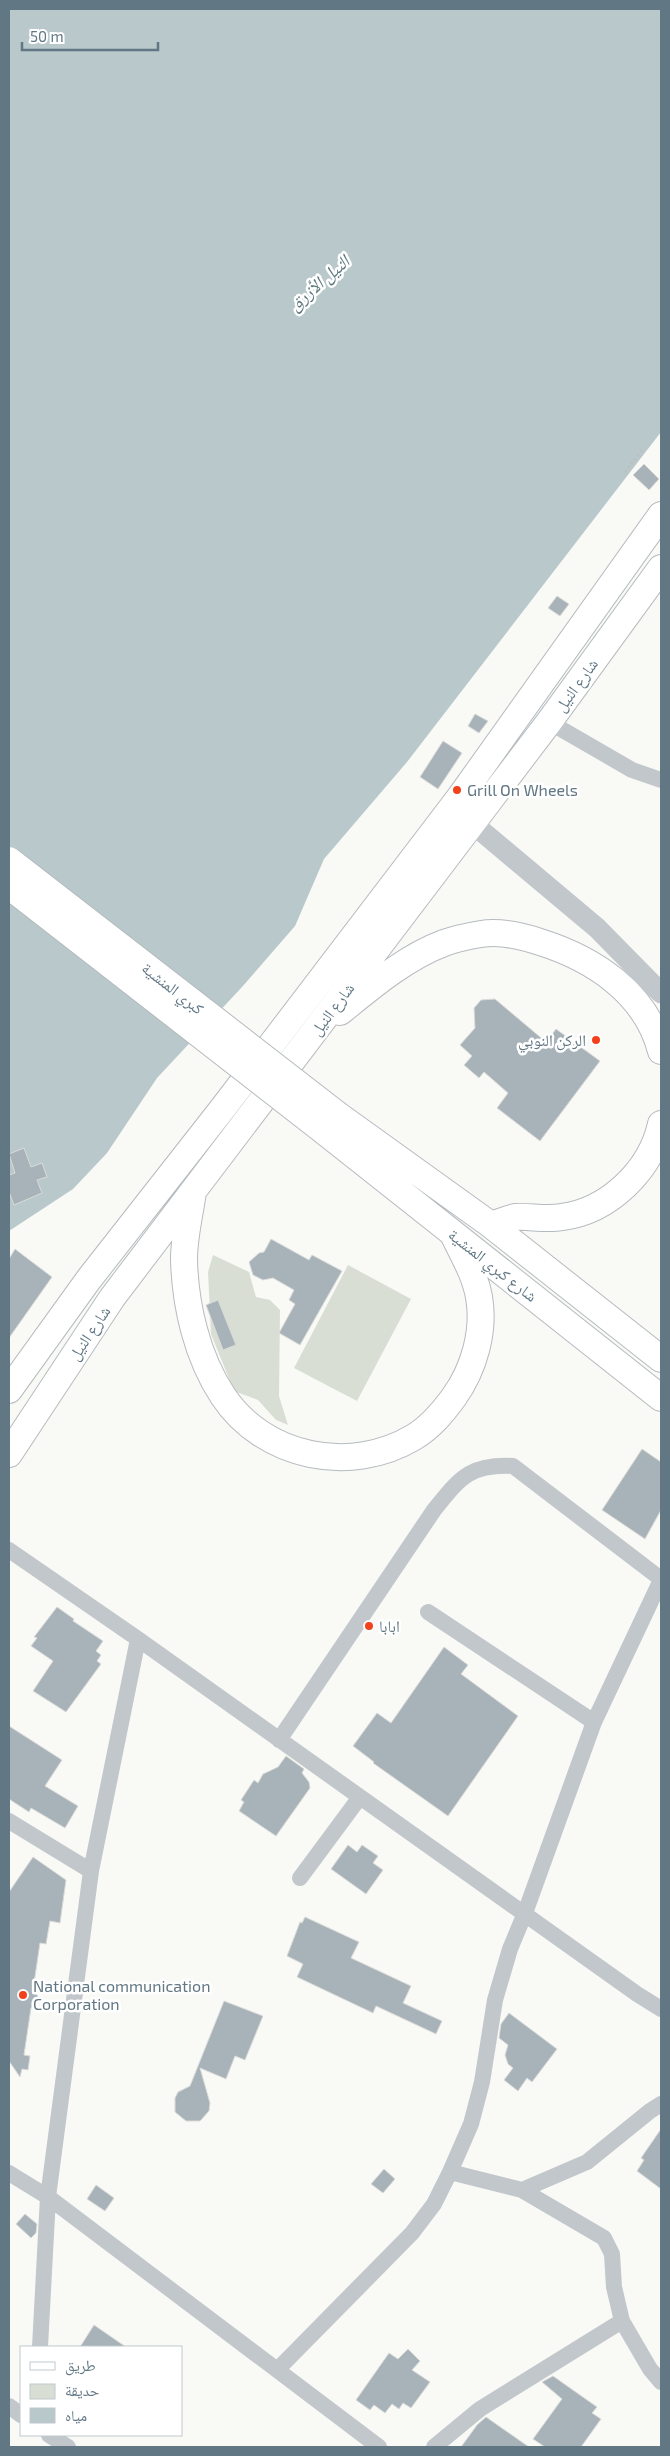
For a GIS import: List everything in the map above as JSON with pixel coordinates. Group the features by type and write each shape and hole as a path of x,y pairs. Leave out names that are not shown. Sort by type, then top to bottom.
{"main road":[{"name":"شارع النيل","path":"9,1390 89,1279 171,1171 223,1108 460,797 661,515"},
{"name":"شارع النيل","path":"9,1454 112,1298 549,722 661,568"},
{"name":"كبري المنشية","path":"9,860 332,1124"},
{"name":"كبري المنشية","path":"9,886 332,1124"},
{"path":"315,1030 395,970 443,944 482,934 510,935 554,946 583,959 611,976 634,998 650,1022 661,1051"},
{"name":"شارع كبري المنشية","path":"332,1124 490,1226 661,1360"},
{"name":"شارع كبري المنشية","path":"332,1124 453,1234 661,1398"},
{"path":"490,1226 516,1217 562,1217 584,1211 605,1201 628,1184 645,1162 659,1135 661,1124"},
{"path":"193,1189 184,1257 187,1299 196,1335 208,1368 222,1396 256,1430 286,1447 319,1457 351,1458 385,1451 415,1437 441,1416 464,1384 476,1351 480,1314 473,1273 453,1234"}],"street":[{"path":"549,722 632,770 661,780"},
{"path":"472,823 597,928 661,993"},
{"path":"278,2370 412,2233 434,2204 450,2172 470,2124 482,2082 501,1974 594,1722 661,1579 513,1466 490,1465 476,1470 458,1480 434,1510 279,1740"},
{"path":"9,1550 138,1639 637,1994 661,2009"},
{"path":"428,1612 594,1722"},
{"path":"40,2346 48,2197 91,1871 138,1639"},
{"path":"300,1878 360,1797"},
{"path":"9,1821 91,1871"},
{"path":"522,2190 587,2162 661,2104"},
{"path":"450,2172 522,2190 604,2238 612,2254 614,2287 622,2321 650,2370 661,2382"},
{"path":"9,2173 48,2197 378,2447"},
{"path":"434,2447 480,2409 622,2321"},
{"path":"9,2406 20,2414"},
{"path":"51,2436 68,2447"}],"path":[{"path":"625,472 644,449"}],"green space":[{"path":"213,1255 249,1272 256,1297 270,1300 280,1310 279,1396 288,1425 276,1420 258,1400 234,1391 211,1334 208,1272"},
{"path":"348,1265 411,1299 357,1401 294,1368"}],"water":[{"name":"النيل الأزرق","path":"9,9 661,9 661,432 407,762 324,859 295,926 242,987 157,1078 107,1153 73,1189 9,1231"}],"building":[{"path":"644,464 659,479 649,490 633,475"},
{"path":"557,596 569,604 560,616 548,608"},
{"path":"475,714 488,721 479,733 468,726"},
{"path":"443,741 462,753 438,789 420,777"},
{"path":"495,999 546,1042 556,1029 600,1061 540,1141 497,1108 508,1093 484,1072 479,1078 464,1065 472,1056 460,1045 475,1028 474,1008 481,1000"},
{"path":"24,1148 31,1167 42,1163 47,1177 37,1180 42,1193 14,1205 9,1192 9,1175 15,1173 9,1154"},
{"path":"271,1239 309,1260 312,1255 342,1271 300,1345 279,1333 295,1304 289,1300 294,1290 273,1278 263,1280 253,1275 249,1262 259,1253 264,1252"},
{"path":"15,1249 52,1277 9,1338 9,1259"},
{"path":"218,1300 236,1345 223,1350 206,1305"},
{"path":"642,1449 661,1462 661,1510 645,1539 602,1510"},
{"path":"57,1607 74,1619 73,1621 103,1641 96,1651 101,1655 97,1661 101,1664 66,1712 33,1691 53,1661 31,1646 37,1638 34,1637"},
{"path":"444,1647 468,1665 461,1674 518,1716 448,1816 373,1763 353,1746 377,1713 391,1723"},
{"path":"9,1726 62,1760 45,1786 78,1806 65,1828 31,1808 29,1812 9,1799"},
{"path":"286,1756 304,1769 302,1773 309,1782 310,1788 276,1836 239,1811 244,1802 241,1800 254,1780 258,1783 263,1774 278,1767"},
{"path":"348,1845 357,1852 362,1845 378,1856 373,1863 383,1870 366,1894 331,1869"},
{"path":"33,1857 66,1880 60,1923 50,1921 46,1944 40,1943 33,1990 41,2000 31,2008 24,2055 30,2056 28,2070 22,2069 20,2077 9,2061 9,1892"},
{"path":"305,1917 359,1942 351,1958 411,1986 403,2003 442,2021 436,2034 376,2006 373,2013 297,1977 303,1964 287,1956 300,1922 302,1923"},
{"path":"224,2001 263,2016 245,2060 235,2056 226,2079 200,2068 210,2103 209,2111 200,2121 186,2121 175,2112 175,2098 178,2092 190,2086"},
{"path":"509,2013 557,2049 532,2082 527,2078 518,2091 504,2080 513,2068 508,2064 505,2055 508,2045 499,2038 501,2024"},
{"path":"661,2129 661,2189 637,2171 644,2160 641,2158"},
{"path":"384,2169 395,2179 383,2193 371,2184"},
{"path":"96,2185 114,2198 105,2211 87,2199"},
{"path":"25,2214 37,2224 36,2233 31,2238 16,2224"},
{"path":"94,2325 125,2346 81,2346"},
{"path":"408,2349 420,2361 412,2370 430,2382 411,2408 403,2403 399,2409 392,2404 385,2413 374,2405 370,2410 356,2400 389,2353 398,2359"},
{"path":"553,2376 597,2407 592,2413 601,2419 581,2447 545,2447 533,2439 562,2399 542,2382"},
{"path":"486,2417 529,2447 461,2447 477,2425"}],"place":[{"name":"Grill On Wheels","path":"457,790"},
{"name":"الركن النوبي","path":"596,1040"},
{"name":"ابابا","path":"369,1626"},
{"name":"National communication Corporation","path":"23,1995"}]}
